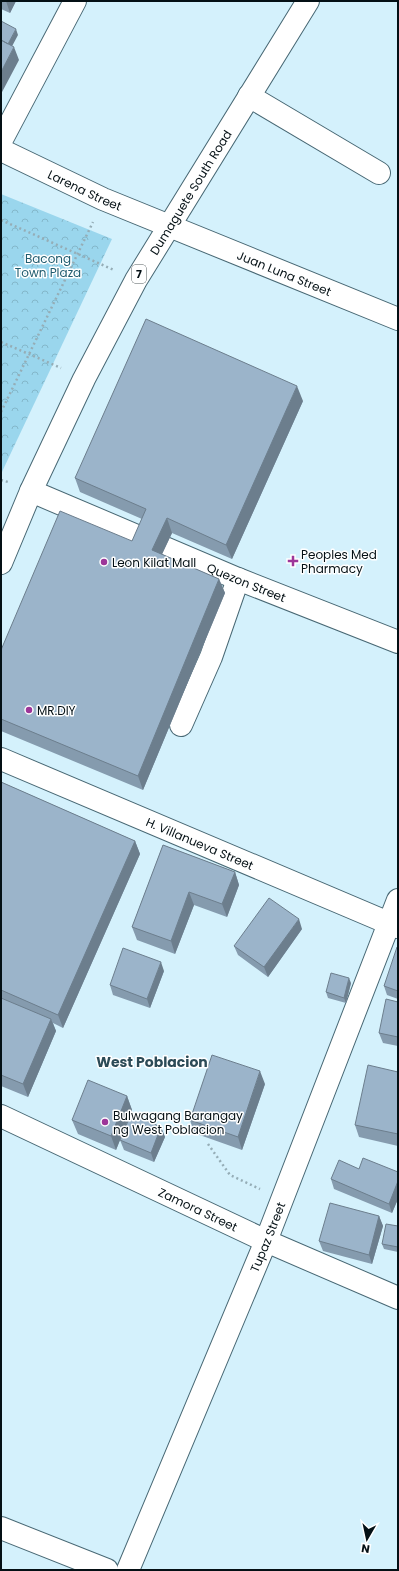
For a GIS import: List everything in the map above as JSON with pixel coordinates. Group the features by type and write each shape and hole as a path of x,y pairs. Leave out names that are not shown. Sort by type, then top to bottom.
{"street":[{"path":"1,141 75,1"},
{"name":"Dumaguete South Road","path":"1,563 31,491 84,379 136,280 308,1"},
{"path":"249,96 379,173"},
{"name":"Larena Street","path":"1,150 103,199 170,225"},
{"name":"Juan Luna Street","path":"170,225 398,319"},
{"name":"Quezon Street","path":"31,491 238,579 398,642"},
{"path":"181,725 211,657 238,579"},
{"name":"H. Villanueva Street","path":"1,759 394,926"},
{"name":"Tupaz Street","path":"128,1570 266,1241 394,926 398,900"},
{"name":"Zamora Street","path":"1,1116 266,1241 398,1298"},
{"path":"1,1528 108,1570"}],"path":[{"path":"1,412 78,254 103,199"},
{"path":"1,220 136,280"},
{"path":"1,342 84,379"},
{"path":"208,1144 230,1175 282,1199"}],"green space":[{"name":"Bacong Town Plaza","path":"1,194 112,239 1,474"}],"building":[{"path":"1,21 16,29 8,44 1,40"},
{"path":"1,40 14,47 1,72"},
{"name":"Leon Kilat Mall","path":"146,319 297,386 226,545 167,518 152,550 219,579 138,776 1,719 1,650 60,511 132,541 146,509 75,478"},
{"path":"1,782 135,841 58,1015 1,990"},
{"path":"163,845 235,872 222,904 189,892 171,941 132,927"},
{"path":"269,898 299,919 264,967 234,946"},
{"path":"397,947 398,948 398,991 384,986"},
{"path":"123,948 161,962 147,999 110,985"},
{"path":"331,973 349,978 344,998 326,992"},
{"path":"1,998 51,1019 23,1084 1,1075"},
{"path":"386,999 398,1002 398,1037 379,1033"},
{"path":"212,1055 260,1071 238,1137 190,1120"},
{"path":"368,1065 398,1072 398,1134 355,1125"},
{"path":"88,1080 127,1096 111,1136 72,1120"},
{"path":"131,1114 161,1127 151,1153 120,1140"},
{"path":"363,1158 398,1172 398,1181 389,1204 331,1179 339,1160 359,1169"},
{"path":"330,1203 379,1216 369,1255 319,1241"},
{"path":"386,1224 398,1226 398,1247 382,1244"}],"place":[{"name":"Peoples Med Pharmacy","path":"293,561"},
{"name":"Leon Kilat Mall","path":"104,562"},
{"name":"MR.DIY","path":"29,710"},
{"name":"Bulwagang Barangay ng West Poblacion","path":"105,1122"}],"district":[{"name":"West Poblacion","path":"152,1062"}]}
